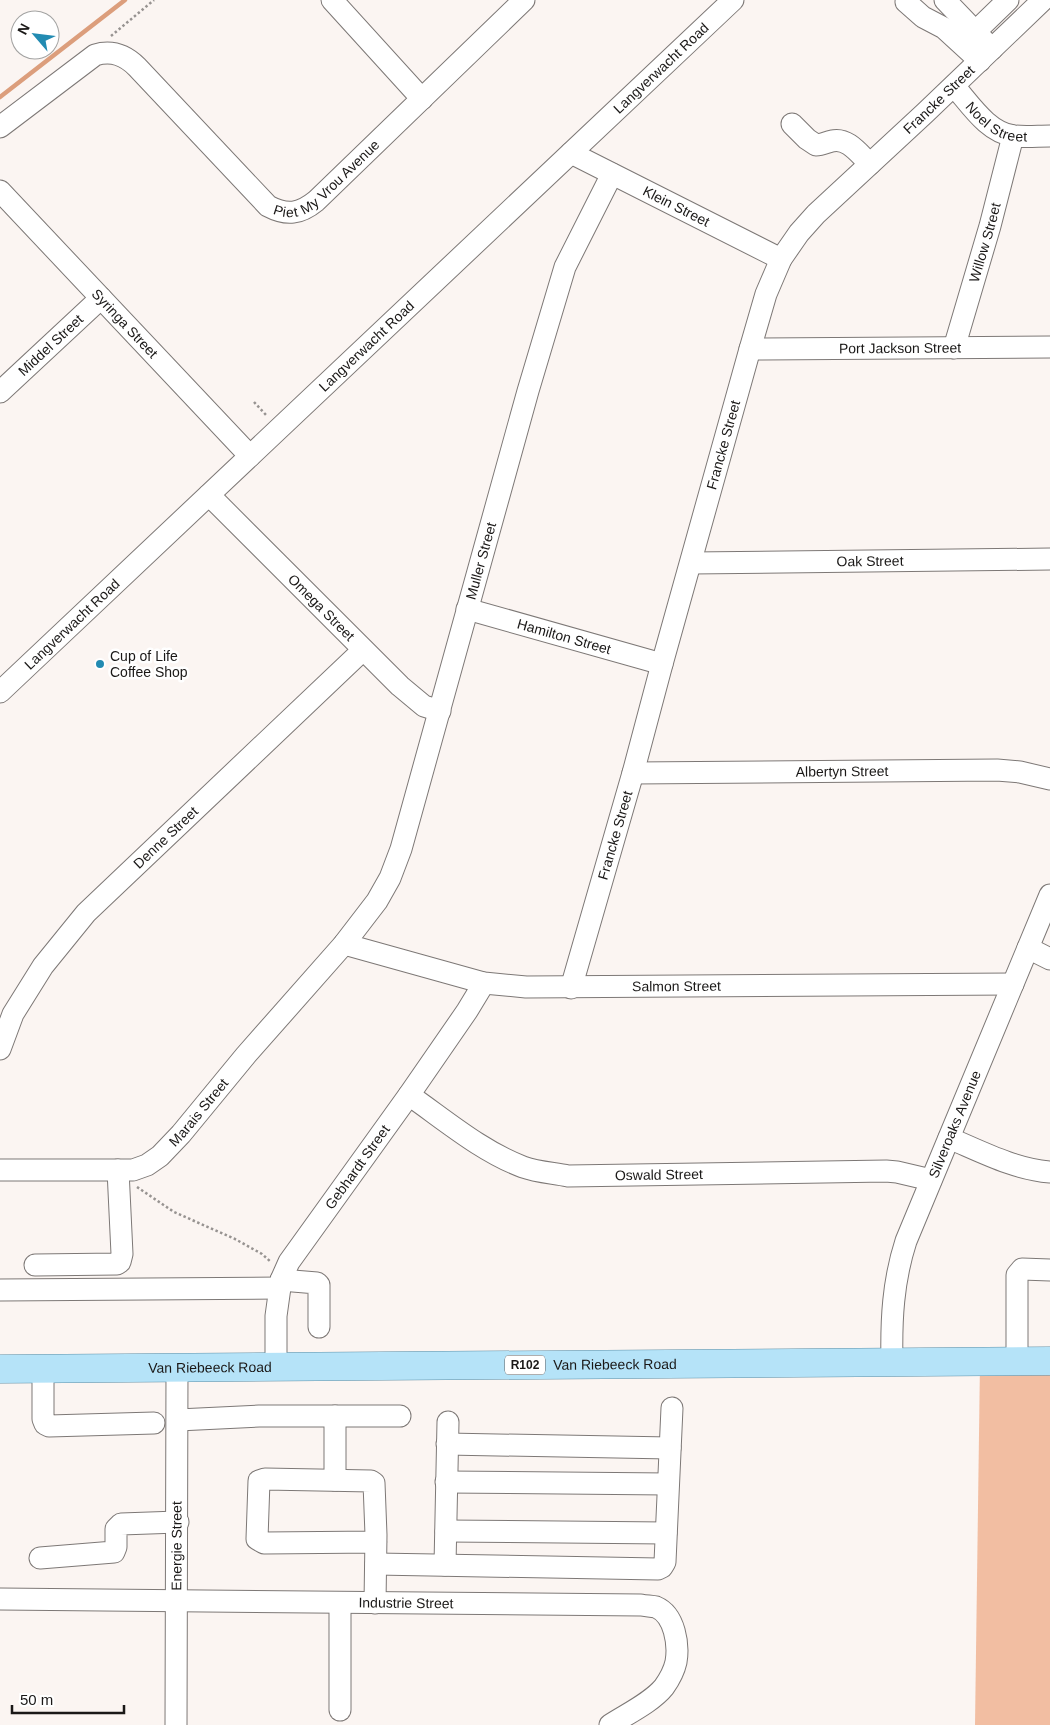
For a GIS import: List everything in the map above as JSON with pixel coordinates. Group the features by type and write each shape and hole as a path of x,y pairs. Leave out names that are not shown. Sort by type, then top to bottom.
{"main road":[{"name":"Van Riebeeck Road","path":"0,1369 1050,1361"}],"street":[{"path":"332,0 422,99"},
{"name":"Piet My Vrou Avenue","path":"87,61 102,53 114,53 129,60 268,206 277,211 288,213 305,210 316,202 524,0"},
{"name":"Langverwacht Road","path":"0,692 733,0"},
{"path":"945,0 975,32 986,55"},
{"path":"975,32 1008,0"},
{"name":"Francke Street","path":"571,988 633,773 750,349 766,294 781,260 799,233 816,214 954,86 1043,0"},
{"path":"906,2 923,17 986,55"},
{"path":"0,127 87,61"},
{"name":"Noel Street","path":"954,86 989,125 1001,132 1013,136 1050,136"},
{"path":"792,124 816,146 834,140 841,141 848,144 870,164"},
{"name":"Willow Street","path":"954,348 990,226 1013,136"},
{"name":"Klein Street","path":"571,152 781,260"},
{"name":"Muller Street","path":"344,944 377,901 390,878 401,849 565,267 612,174"},
{"name":"Syringa Street","path":"0,191 250,456"},
{"name":"Middel Street","path":"0,392 101,298"},
{"name":"Port Jackson Street","path":"750,349 1050,347"},
{"name":"Omega Street","path":"209,495 400,686 424,706 440,711"},
{"name":"Oak Street","path":"691,563 1050,559"},
{"name":"Hamilton Street","path":"467,610 662,664"},
{"name":"Denne Street","path":"0,1049 13,1014 43,966 86,914 363,650"},
{"name":"Albertyn Street","path":"633,773 997,770 1020,772 1050,779"},
{"name":"Silveroaks Avenue","path":"892,1362 892,1314 899,1264 930,1180 1050,895"},
{"name":"Salmon Street","path":"344,944 484,983 526,987 1014,984"},
{"name":"Marais Street","path":"0,1170 133,1170 147,1165 160,1156 181,1134 252,1048 344,944"},
{"path":"1028,948 1050,959"},
{"name":"Gebhardt Street","path":"276,1367 278,1278 409,1095 484,983"},
{"name":"Oswald Street","path":"409,1095 484,1147 524,1167 547,1173 568,1176 886,1171 930,1180"},
{"path":"949,1138 1004,1161 1032,1170 1050,1172"},
{"path":"35,1265 117,1264 120,1262 122,1254 118,1170"},
{"path":"1017,1361 1017,1275 1022,1269 1050,1270"},
{"path":"0,1290 278,1278 319,1285 319,1327"},
{"name":"Energie Street","path":"176,1725 178,1602 177,1368"},
{"path":"43,1369 43,1419 45,1424 49,1426 154,1423"},
{"path":"376,1564 662,1568 665,1562 672,1408"},
{"path":"178,1420 259,1416 400,1416"},
{"path":"335,1416 336,1480"},
{"path":"445,1565 448,1422"},
{"path":"447,1444 670,1448"},
{"path":"375,1603 376,1564 376,1542 376,1484 371,1481 336,1480 265,1479 259,1481 257,1539 264,1543 376,1542"},
{"path":"446,1482 668,1484"},
{"path":"40,1558 114,1552 116,1547 116,1529 120,1524 178,1522"},
{"path":"446,1531 666,1533"},
{"name":"Industrie Street","path":"0,1600 641,1605 657,1608 668,1617 676,1632 676,1661 673,1671 657,1694 610,1725"},
{"path":"340,1603 340,1710"}],"path":[{"path":"87,61 113,33 154,0"},
{"path":"254,402 272,422"},
{"path":"137,1187 174,1212 235,1238 262,1254 278,1278"}],"shaded area":[{"path":"1050,1361 1050,1725 975,1725 980,1362"}],"waterway":[{"path":"0,97 125,0"}],"place":[{"name":"Cup of Life Coffee Shop","path":"100,664"}]}
